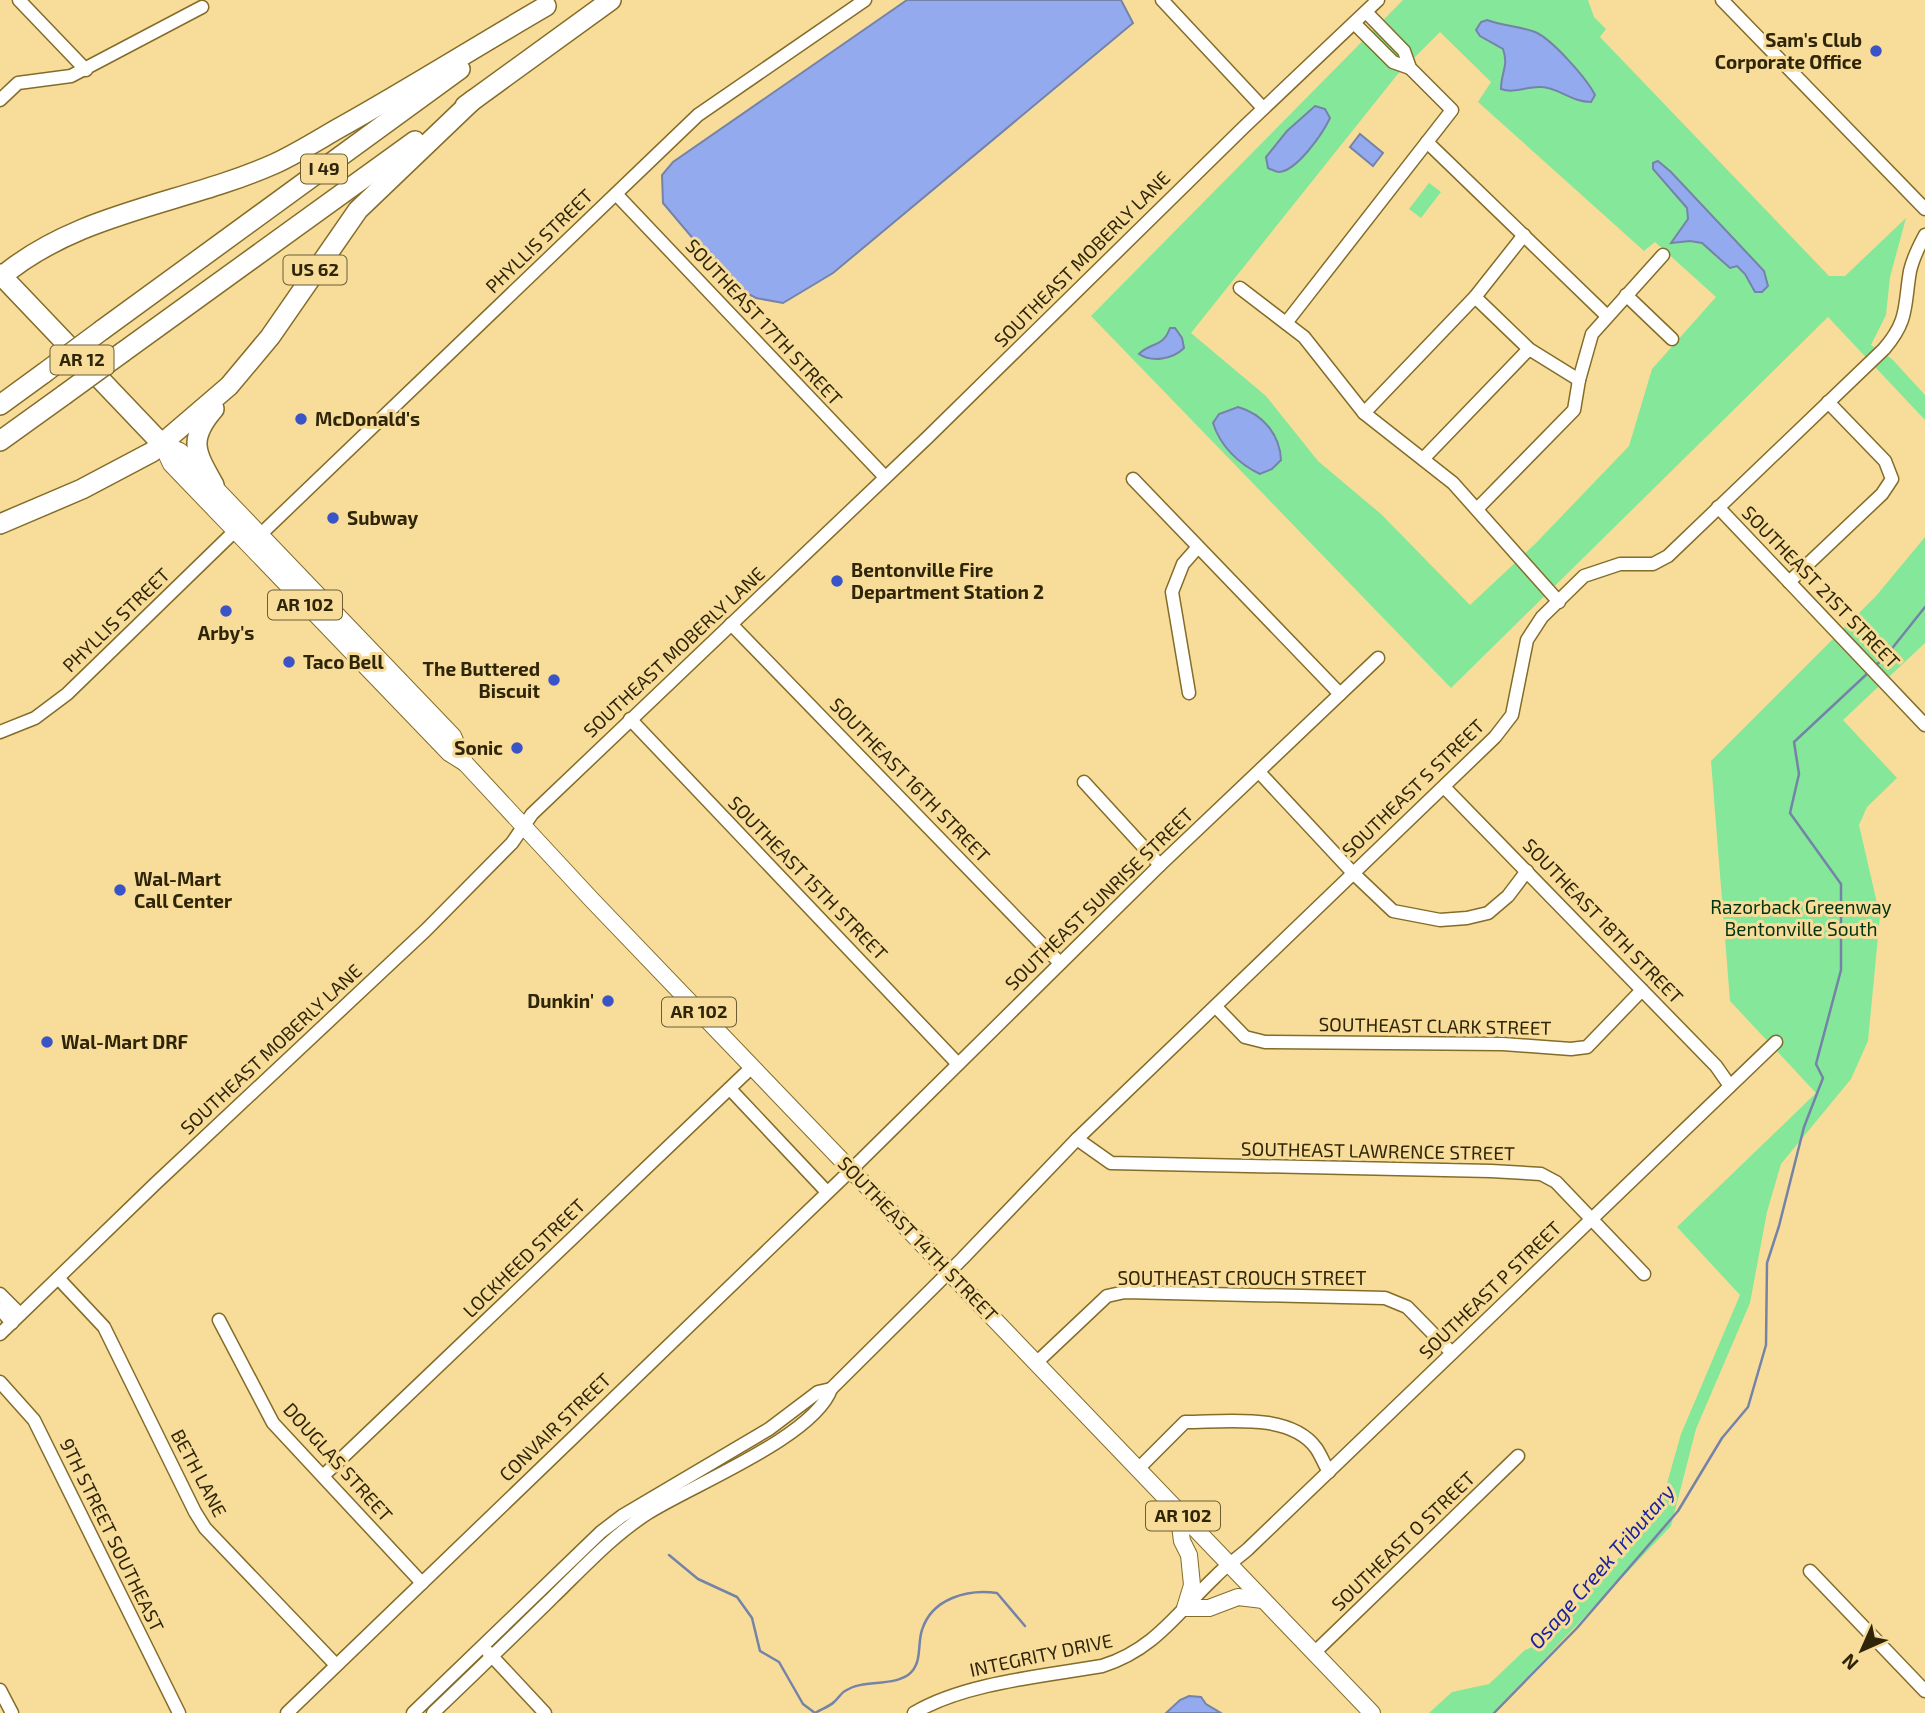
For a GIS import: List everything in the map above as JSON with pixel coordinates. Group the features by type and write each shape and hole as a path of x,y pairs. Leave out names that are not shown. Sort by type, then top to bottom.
{"highway":[{"name":"I 49","path":"0,441 611,0"},
{"name":"I 49","path":"0,405 551,3"},
{"path":"1,276 17,262 100,222 245,176 278,162 362,116 551,3"},
{"name":"US 62","path":"214,485 199,457 195,441 204,420 270,337 358,210 473,100"},
{"name":"SOUTHEAST 14TH STREET","path":"1,276 161,443"},
{"name":"US 62","path":"161,443 229,386"},
{"path":"0,524 103,479 152,452 161,443"}],"main road":[{"name":"SOUTHEAST 14TH STREET","path":"161,443 180,451 214,485 453,736 465,764"},
{"name":"SOUTHEAST 14TH STREET","path":"161,443 171,464 234,531 449,753 465,764 752,1068 1372,1713"},
{"path":"1178,1510 1182,1541 1189,1555 1192,1585 1185,1608 1209,1608 1238,1597 1263,1600"}],"street":[{"path":"19,0 86,70"},
{"name":"PHYLLIS STREET","path":"261,534 700,114 865,0"},
{"path":"1162,0 1263,108"},
{"name":"SOUTHEAST MOBERLY LANE","path":"0,1334 426,930 512,843 532,814 1020,348 1263,108 1378,0"},
{"path":"1722,0 1925,209"},
{"path":"0,100 18,83 71,76 86,70 202,7"},
{"path":"1366,12 1404,51 1410,68"},
{"path":"1286,323 1452,110 1410,68 1393,62 1354,23"},
{"path":"1427,142 1607,316"},
{"name":"SOUTHEAST 17TH STREET","path":"616,194 885,477"},
{"name":"SOUTHEAST S STREET","path":"831,1388 949,1272 1077,1139 1496,737 1512,715 1527,640 1542,617 1584,576 1620,564 1653,564 1668,555 1884,349 1901,327 1907,307 1910,269 1925,234"},
{"path":"1364,413 1475,297 1524,235"},
{"path":"1477,509 1574,410 1588,340 1663,255"},
{"path":"1240,288 1304,337 1364,413 1453,483 1559,602"},
{"path":"1626,295 1672,339"},
{"path":"1475,297 1529,349 1579,380"},
{"path":"1423,458 1529,349"},
{"path":"1789,582 1882,494 1892,478 1885,461 1828,402"},
{"path":"1133,479 1340,694"},
{"name":"SOUTHEAST 21ST STREET","path":"1718,507 1925,724"},
{"name":"PHYLLIS STREET","path":"0,732 35,718 67,694 247,520"},
{"path":"1189,693 1172,592 1183,564 1198,547"},
{"name":"SOUTHEAST 16TH STREET","path":"731,624 1060,964"},
{"name":"SOUTHEAST SUNRISE STREET","path":"850,1170 1160,865 1378,658"},
{"name":"SOUTHEAST 15TH STREET","path":"630,719 958,1064"},
{"path":"1259,772 1353,873 1393,911 1418,918 1440,920 1488,913 1508,896 1527,871"},
{"path":"1084,782 1160,865"},
{"name":"SOUTHEAST 18TH STREET","path":"1444,787 1716,1066 1730,1086"},
{"name":"SOUTHEAST CLARK STREET","path":"1216,1007 1245,1037 1265,1042 1503,1044 1571,1049 1587,1046 1642,990"},
{"name":"SOUTHEAST P STREET","path":"1228,1563 1245,1553 1776,1042"},
{"name":"LOCKHEED STREET","path":"323,1476 752,1068"},
{"path":"730,1089 828,1192"},
{"name":"SOUTHEAST LAWRENCE STREET","path":"1077,1139 1111,1163 1541,1174 1556,1182 1644,1274"},
{"name":"CONVAIR STREET","path":"287,1713 850,1170"},
{"name":"BETH LANE","path":"58,1278 104,1327 205,1528 336,1665"},
{"name":"SOUTHEAST CROUCH STREET","path":"1036,1363 1107,1296 1125,1292 1385,1298 1407,1307 1452,1353"},
{"path":"0,1294 16,1319"},
{"path":"0,1309 16,1319"},
{"name":"DOUGLAS STREET","path":"219,1320 273,1423 422,1583"},
{"name":"9TH STREET SOUTHEAST","path":"0,1382 34,1420 179,1713"},
{"path":"413,1713 601,1532 622,1516 769,1429 818,1392 831,1388"},
{"path":"433,1713 608,1544 649,1513 790,1433 818,1409 827,1399 831,1388"},
{"path":"1138,1469 1185,1422 1242,1422 1274,1423 1290,1428 1315,1446 1329,1472"},
{"name":"SOUTHEAST O STREET","path":"1314,1653 1518,1456"},
{"name":"INTEGRITY DRIVE","path":"914,1713 957,1692 1119,1661 1148,1644 1228,1563"},
{"path":"1810,1571 1925,1691"},
{"path":"483,1646 545,1713"},
{"path":"0,1690 12,1713"}],"green space":[{"path":"1403,0 1588,0 1594,17 1606,29 1600,37 1829,276 1845,276 1906,218 1890,277 1886,315 1871,345 1892,359 1925,395 1925,420 1828,317 1451,688 1091,316","holes":["1440,32 1491,82 1478,102 1644,251 1655,242 1716,297 1652,369 1629,446 1535,544 1470,605 1381,514 1318,461 1266,396 1191,333 1397,75"]},
{"path":"1429,183 1441,192 1421,218 1409,209"},
{"name":"Razorback Greenway Bentonville South","path":"1925,537 1925,643 1843,720 1897,778 1867,807 1859,825 1880,916 1868,1041 1851,1079 1781,1164 1767,1212 1750,1303 1696,1429 1671,1526 1493,1713 1429,1713 1452,1692 1489,1684 1525,1650 1540,1644 1658,1515 1681,1434 1740,1295 1677,1227 1816,1093 1730,1001 1711,761 1876,596"}],"water":[{"path":"907,0 1121,0 1133,23 833,273 783,303 756,298 733,286 663,203 662,175 673,162"},
{"path":"1487,20 1523,28 1542,36 1568,60 1591,88 1595,95 1591,102 1577,100 1547,88 1511,91 1501,89 1505,65 1503,49 1480,36 1476,30 1481,22"},
{"path":"1315,106 1325,109 1330,118 1316,141 1286,170 1279,172 1268,168 1266,157 1287,131"},
{"path":"1360,134 1383,153 1373,166 1350,147"},
{"path":"1658,161 1764,271 1768,286 1762,292 1755,292 1737,266 1730,268 1702,243 1671,243 1688,219 1687,208 1653,169 1653,163"},
{"path":"1170,328 1175,328 1182,338 1184,348 1174,355 1162,358 1139,354 1164,339"},
{"path":"1238,407 1262,420 1274,434 1281,460 1272,469 1260,474 1252,470 1238,460 1220,439 1213,423 1219,414"},
{"path":"1189,1696 1201,1697 1206,1704 1221,1713 1166,1713 1180,1700"}],"waterway":[{"name":"Osage Creek Tributary","path":"1874,667 1925,607"},
{"name":"Osage Creek Tributary","path":"1494,1713 1577,1628 1678,1511 1722,1438 1748,1407 1766,1345 1767,1263 1804,1127 1823,1078 1816,1064 1841,970 1841,884 1790,813 1799,774 1794,742 1869,672"},
{"path":"669,1555 698,1579 737,1597 752,1618 760,1651 779,1662 803,1704 815,1713 832,1704 852,1687 893,1681 908,1675 916,1665 922,1630 927,1619 942,1603 952,1598 974,1593 997,1593 1025,1626"}],"place":[{"name":"Sam's Club Corporate Office","path":"1876,51"},
{"name":"McDonald's","path":"301,419"},
{"name":"Subway","path":"333,518"},
{"name":"Bentonville Fire Department Station 2","path":"837,581"},
{"name":"Arby's","path":"226,611"},
{"name":"Taco Bell","path":"289,662"},
{"name":"The Buttered Biscuit","path":"554,680"},
{"name":"Sonic","path":"517,748"},
{"name":"Wal-Mart Call Center","path":"120,890"},
{"name":"Dunkin'","path":"608,1001"},
{"name":"Wal-Mart DRF","path":"47,1042"}]}
